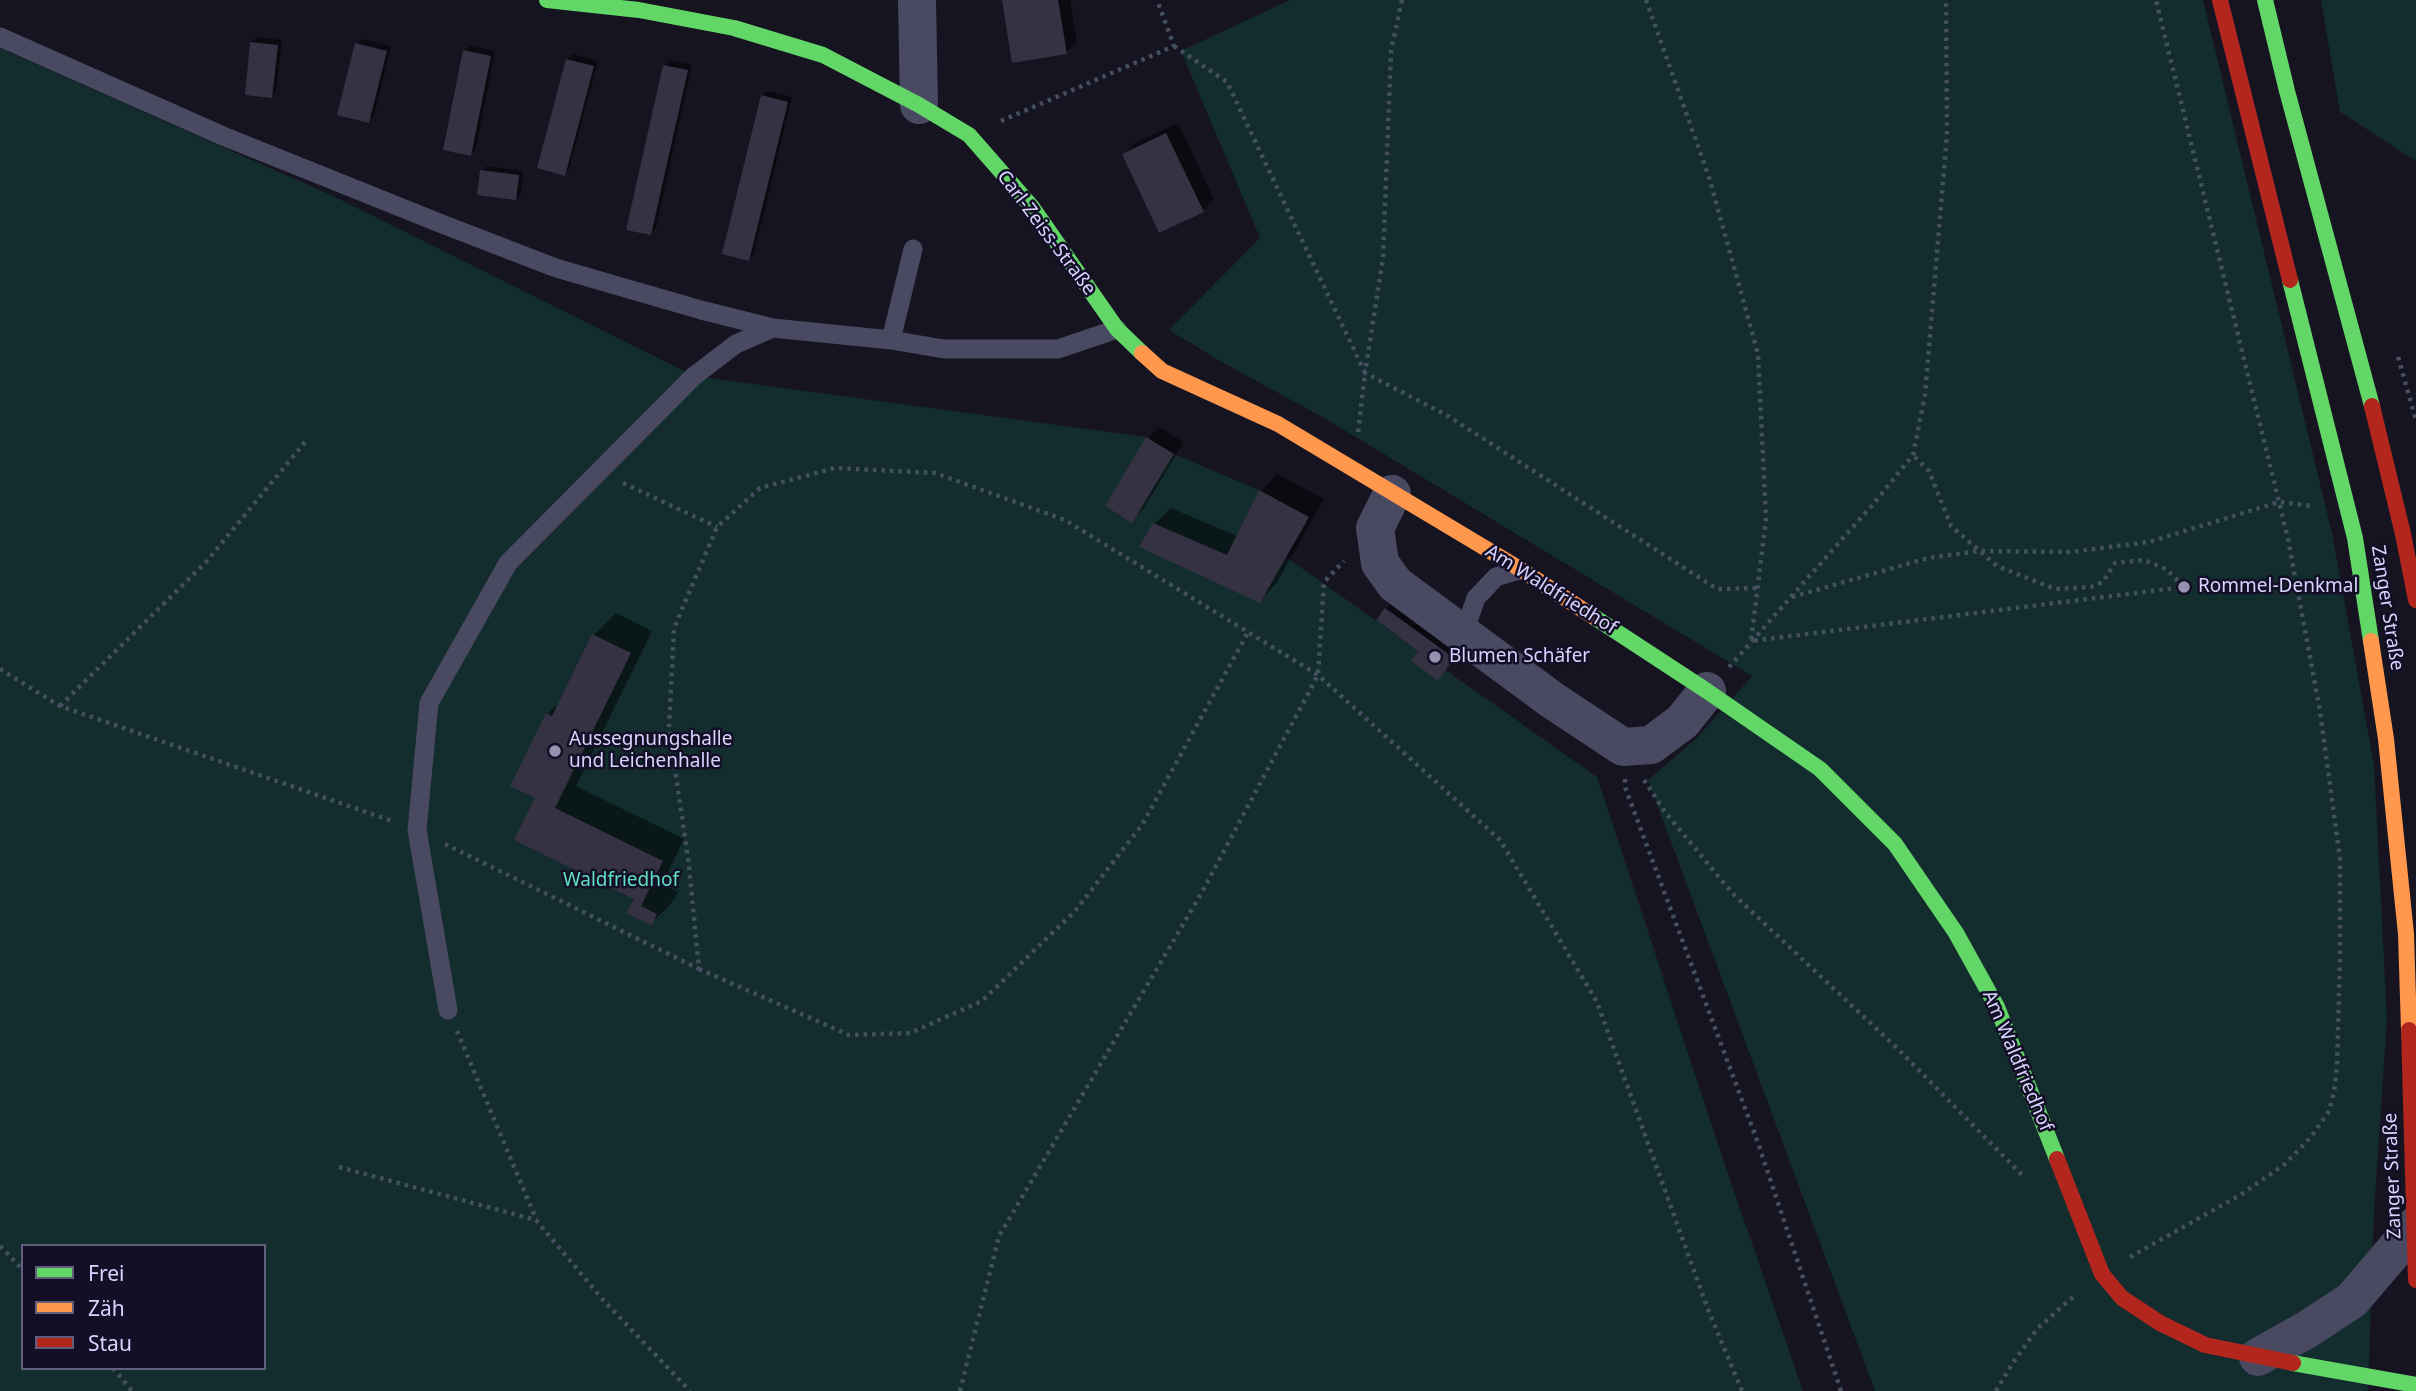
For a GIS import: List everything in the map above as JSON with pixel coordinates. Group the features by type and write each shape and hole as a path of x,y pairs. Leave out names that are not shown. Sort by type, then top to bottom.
{"street":[{"path":"547,0 639,10 734,28 823,55 919,105 917,0"},
{"name":"Zanger Straße","path":"2220,0 2352,524 2386,739 2406,934 2416,1280"},
{"name":"Zanger Straße","path":"2265,0 2287,91 2410,534 2416,600"},
{"name":"Carl-Zeiss-Straße","path":"919,105 969,135 1032,207 1117,329"},
{"name":"Am Waldfriedhof","path":"1117,329 1162,371 1278,424 1520,569 1707,691 1820,769 1895,844 1956,933 1997,1007 2102,1274 2122,1298 2160,1323 2205,1345 2416,1385"},
{"path":"1392,494 1375,528 1381,563 1395,584 1552,700 1623,747 1651,745 1682,722 1707,691"},
{"path":"2352,524 2410,534"},
{"path":"2258,1357 2352,1300 2416,1225"}],"lane":[{"path":"0,37 223,136 556,268 773,328 891,340 944,349 1058,349 1117,329"},
{"path":"891,340 914,249"},
{"path":"448,1010 417,830 429,703 508,563 694,376 736,344 773,328"},
{"path":"1476,643 1468,621 1476,598 1496,577 1520,569"}],"path":[{"path":"1157,0 1174,46 1227,82 1365,373 1448,416 1717,589 1758,588"},
{"path":"1354,470 1382,258 1391,51 1402,0"},
{"path":"1646,0 1709,177 1758,354 1766,519 1751,641"},
{"path":"1707,691 1875,502 1913,454 1925,395 1947,134 1946,0"},
{"path":"1996,1391 2037,1329 2061,1306 2102,1274 2242,1194 2285,1164 2311,1137 2329,1111 2337,1066 2340,859 2320,711 2288,538 2156,0"},
{"path":"969,135 1174,46"},
{"path":"60,706 207,561 305,442"},
{"path":"1751,641 2184,587 2166,569 2144,560 2115,563 2103,582 2091,587 2056,589 1997,566 1951,526 1929,471 1913,454"},
{"path":"699,970 689,866 669,727 674,628 717,527 760,488 835,468 935,473 1065,520 1247,634 1318,675 1500,840 1597,1002 1707,1307 1742,1391"},
{"path":"599,472 717,527"},
{"path":"1791,597 1928,558 1979,551 2070,552 2148,542 2279,502 2352,524"},
{"path":"960,1391 999,1236 1200,894 1318,675 1324,582 1375,528"},
{"path":"0,669 60,706 417,830 699,970 849,1035 910,1033 982,1001 1075,911 1142,825 1247,634"},
{"path":"1623,747 1665,811 1733,894 1898,1049 2031,1185"},
{"path":"1623,747 1625,787 1758,1143 1841,1391"},
{"path":"448,1010 536,1220 604,1301 690,1391"},
{"path":"339,1167 536,1220"},
{"path":"0,1246 21,1268"},
{"path":"115,1370 132,1391"}],"green space":[{"path":"1290,0 2203,0 2332,533 2374,765 2387,1019 2374,1211 2368,1391 1875,1391 1648,780 1697,738 1752,676 1324,418 1169,330 1260,238 1181,51"},
{"path":"2321,0 2416,0 2416,161 2340,112"},
{"name":"Waldfriedhof","path":"0,48 333,196 694,376 1146,437 1174,454 1259,490 1309,517 1286,557 1597,777 1803,1391 0,1391"}],"building":[{"path":"1002,0 1058,0 1067,54 1012,63"},
{"path":"250,42 278,45 272,98 245,95"},
{"path":"355,43 387,51 369,123 337,115"},
{"path":"463,50 491,56 471,156 443,150"},
{"path":"566,59 594,66 565,176 537,168"},
{"path":"663,65 688,70 651,235 626,230"},
{"path":"761,95 788,102 749,261 722,254"},
{"path":"1166,133 1204,212 1159,233 1122,154"},
{"path":"480,170 519,175 516,200 477,195"},
{"path":"1146,437 1174,454 1132,523 1105,506"},
{"path":"1259,490 1309,517 1260,603 1139,547 1153,523 1227,555"},
{"path":"1385,608 1454,658 1438,681 1411,661 1418,651 1376,620"},
{"name":"Aussegnungshalle und Leichenhalle","path":"592,634 631,653 555,808 663,861 641,906 657,914 652,926 626,913 634,899 514,840 535,798 510,786 546,713 552,716"}],"traffic: fast":[{"path":"547,0 639,10 734,28 823,55 919,105 969,135 1032,207 1117,329 1142,353"},
{"path":"2265,0 2372,406"},
{"path":"2290,280 2355,538 2371,641"},
{"path":"1594,617 1820,769 1895,844 1956,933 1997,1007 2057,1159"},
{"path":"2293,1363 2416,1385"}],"traffic: slow":[{"path":"1142,353 1162,371 1278,424 1520,569 1594,617"},
{"path":"2371,641 2386,739 2406,934 2409,1030"}],"traffic: jam":[{"path":"2220,0 2290,280"},
{"path":"2372,406 2416,600"},
{"path":"2409,1030 2416,1280"},
{"path":"2057,1159 2102,1274 2122,1298 2160,1323 2205,1345 2293,1363"}],"place":[{"name":"Rommel-Denkmal","path":"2184,587"},
{"name":"Blumen Schäfer","path":"1435,657"},
{"name":"Aussegnungshalle und Leichenhalle","path":"555,751"}]}
